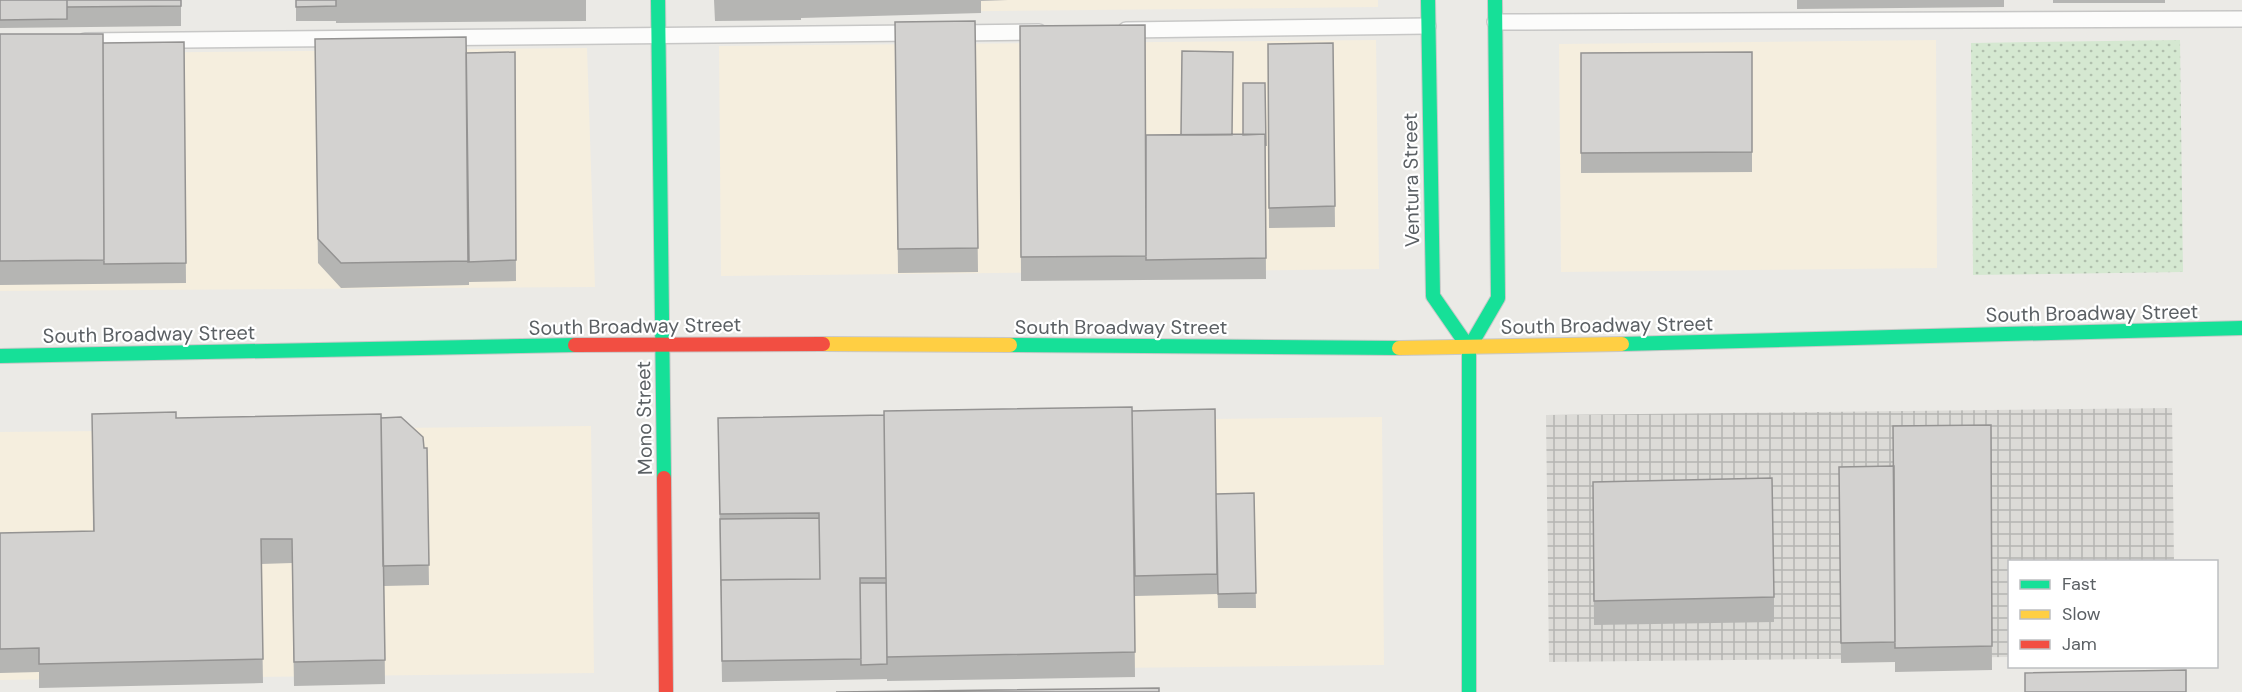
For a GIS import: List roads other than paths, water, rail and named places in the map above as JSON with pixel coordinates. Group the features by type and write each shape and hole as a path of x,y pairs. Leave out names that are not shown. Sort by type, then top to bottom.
{"street":[{"name":"Mono Street","path":"658,0 666,692"},
{"name":"Ventura Street","path":"1428,0 1433,296 1469,348"},
{"path":"1469,692 1469,348 1498,298 1495,0"},
{"name":"South Broadway Street","path":"0,356 663,343 1469,348 2242,328"}],"lane":[{"path":"1495,22 2242,19"},
{"path":"1107,30 1428,26"},
{"path":"69,41 1059,31"}]}
